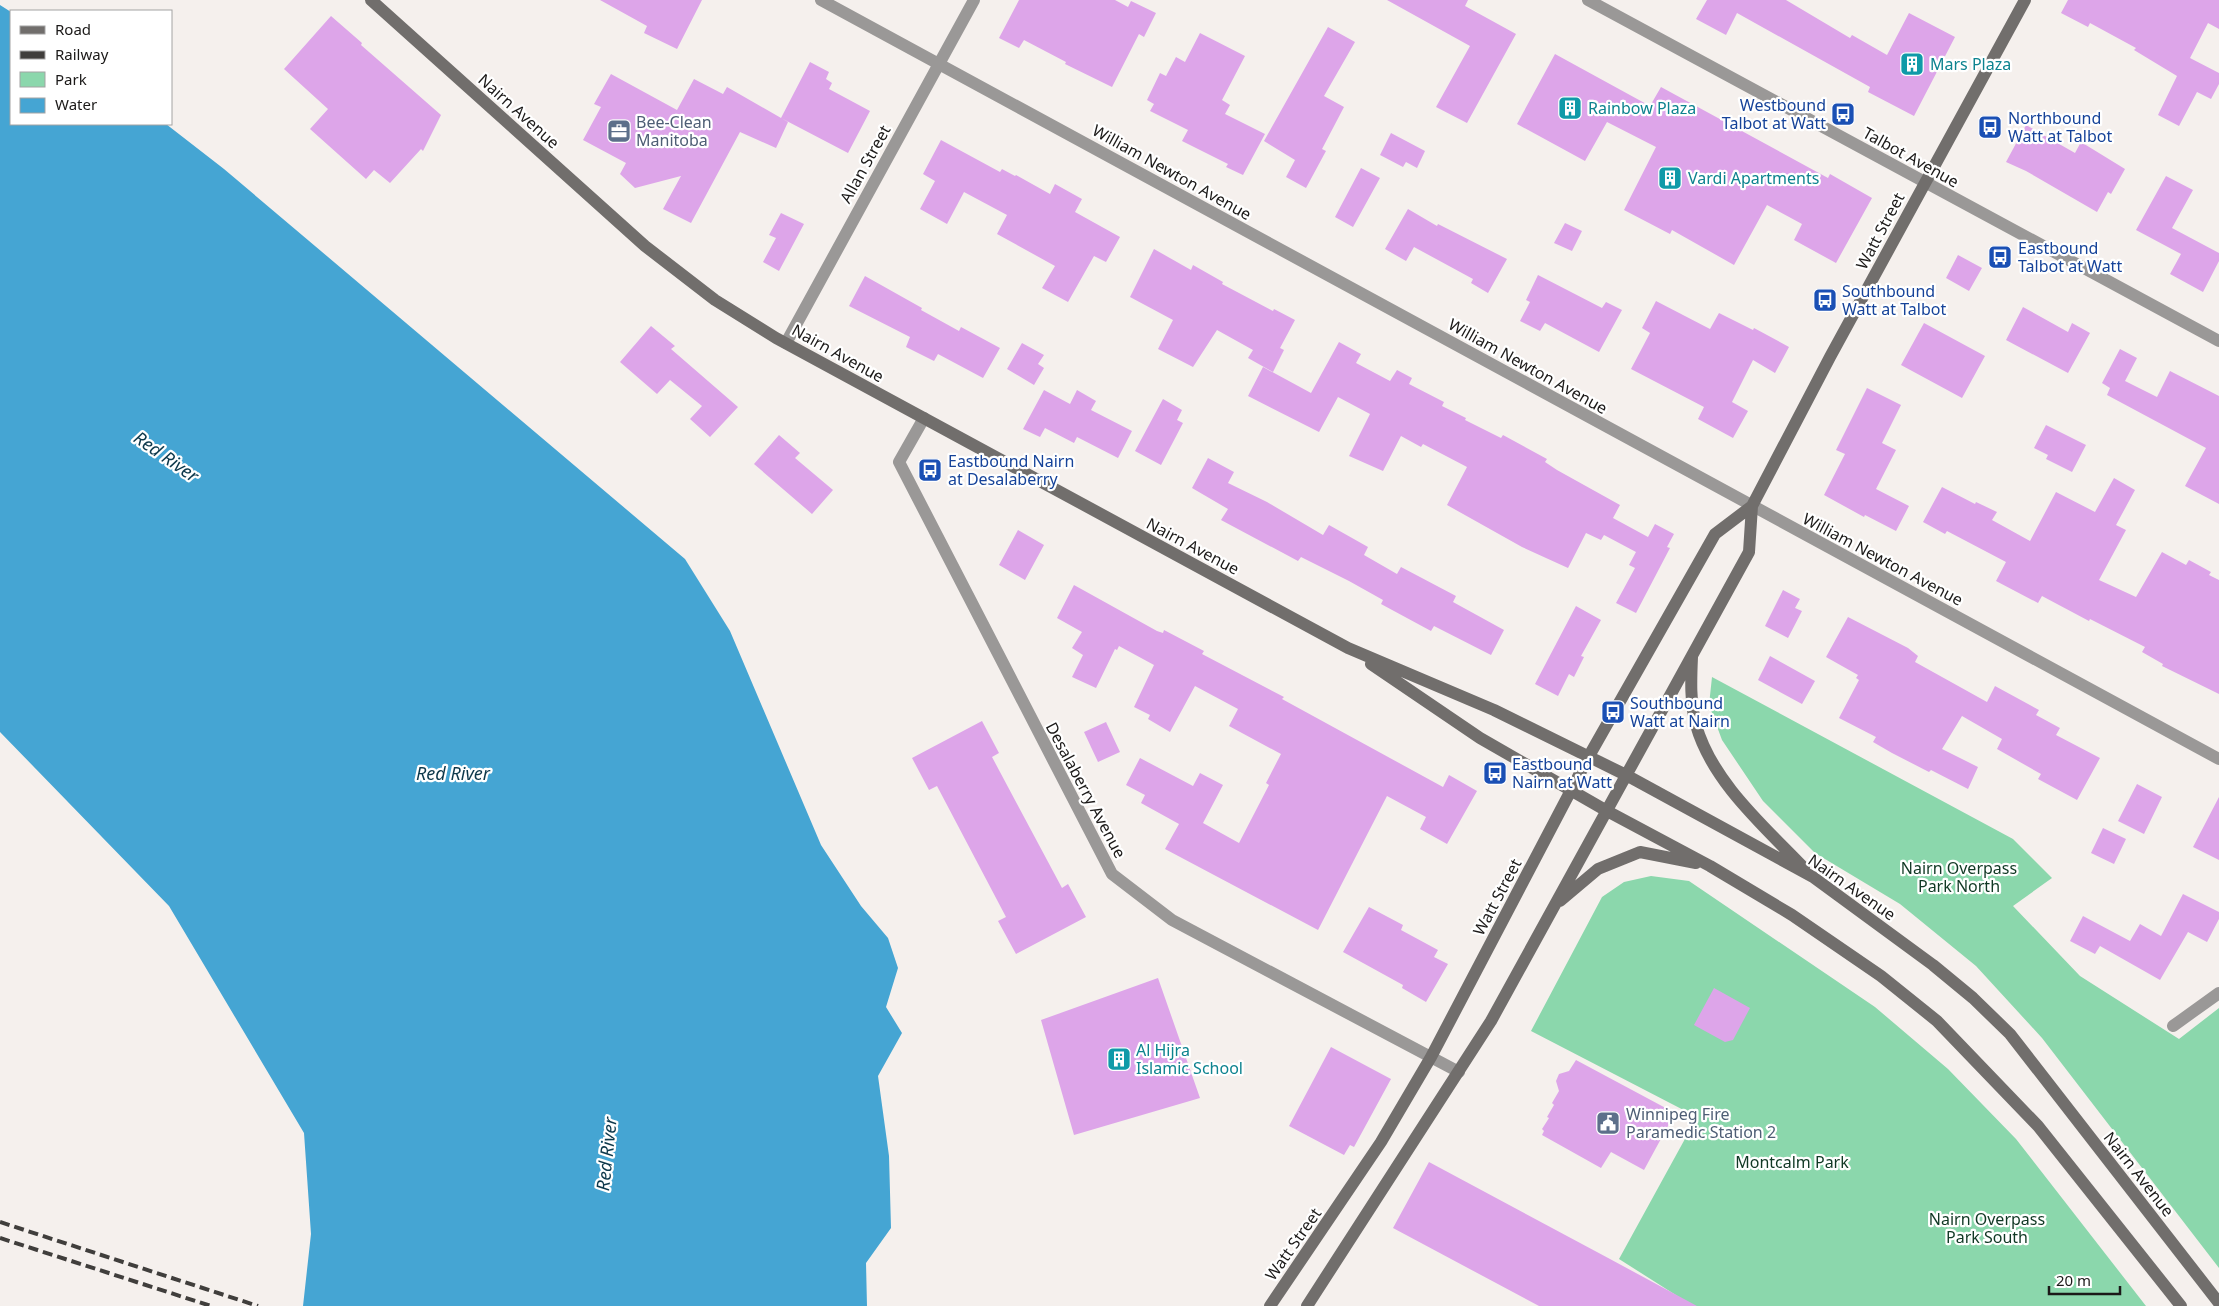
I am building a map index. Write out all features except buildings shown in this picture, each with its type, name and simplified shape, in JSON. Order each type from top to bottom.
[{"type":"main road","name":"Nairn Avenue","points":[[371,0],[645,246],[715,300],[786,343],[1348,648],[1494,710],[1589,756],[1813,877],[1933,965],[1973,998],[2010,1034],[2219,1303]]},
{"type":"main road","name":"Watt Street","points":[[1307,1306],[1491,1021],[1607,811],[1749,552],[1752,506],[1924,183],[2025,0]]},
{"type":"main road","name":"Watt Street","points":[[1270,1306],[1381,1142],[1431,1057],[1589,756],[1715,534],[1752,506]]},
{"type":"main road","name":"Nairn Avenue","points":[[1348,648],[1480,738],[1607,811],[1710,866],[1792,915],[1881,976],[1937,1021],[2038,1126],[2181,1306]]},
{"type":"main road","points":[[1692,654],[1691,690],[1696,726],[1711,759],[1729,790],[1813,877]]},
{"type":"main road","points":[[1553,908],[1598,869],[1621,858],[1640,852],[1710,866]]},
{"type":"street","name":"William Newton Avenue","points":[[821,0],[2219,759]]},
{"type":"street","name":"Allan Street","points":[[786,343],[974,0]]},
{"type":"street","name":"Talbot Avenue","points":[[1588,0],[2219,342]]},
{"type":"street","name":"Desalaberry Avenue","points":[[924,418],[899,462],[1112,874],[1172,920],[1459,1072]]},
{"type":"street","points":[[2173,1026],[2219,993]]},
{"type":"green space","name":"Nairn Overpass Park North","points":[[1712,677],[2013,839],[2052,878],[2013,906],[2080,976],[2179,1039],[2219,1008],[2219,1268],[2042,1038],[1976,966],[1900,904],[1815,853],[1763,801],[1722,740],[1709,705]]},
{"type":"green space","name":"Montcalm Park","points":[[1651,876],[1689,881],[1875,1007],[1948,1069],[2016,1139],[2146,1306],[1693,1306],[1619,1259],[1697,1117],[1531,1031],[1602,897],[1624,882]]},
{"type":"water","name":"Red River","points":[[0,5],[10,11],[10,125],[167,125],[224,169],[685,559],[730,631],[821,845],[861,906],[888,938],[898,968],[886,1007],[902,1033],[878,1076],[889,1156],[891,1228],[866,1263],[867,1306],[303,1306],[311,1234],[304,1133],[169,906],[0,732]]},
{"type":"railway","points":[[0,1222],[258,1306]]},
{"type":"railway","points":[[0,1238],[211,1306]]},
{"type":"place","name":"Mars Plaza","points":[[1912,64]]},
{"type":"place","name":"Rainbow Plaza","points":[[1570,108]]},
{"type":"place","name":"Westbound Talbot at Watt","points":[[1843,114]]},
{"type":"place","name":"Northbound Watt at Talbot","points":[[1990,127]]},
{"type":"place","name":"Bee-Clean Manitoba","points":[[619,131]]},
{"type":"place","name":"Vardi Apartments","points":[[1670,178]]},
{"type":"place","name":"Eastbound Talbot at Watt","points":[[2000,257]]},
{"type":"place","name":"Southbound Watt at Talbot","points":[[1825,300]]},
{"type":"place","name":"Eastbound Nairn at Desalaberry","points":[[930,470]]},
{"type":"place","name":"Southbound Watt at Nairn","points":[[1613,712]]},
{"type":"place","name":"Eastbound Nairn at Watt","points":[[1495,773]]},
{"type":"place","name":"Al Hijra Islamic School","points":[[1119,1059]]},
{"type":"place","name":"Winnipeg Fire Paramedic Station 2","points":[[1608,1123]]},
{"type":"park label","name":"Nairn Overpass Park South","points":[[1987,1228]]}]
